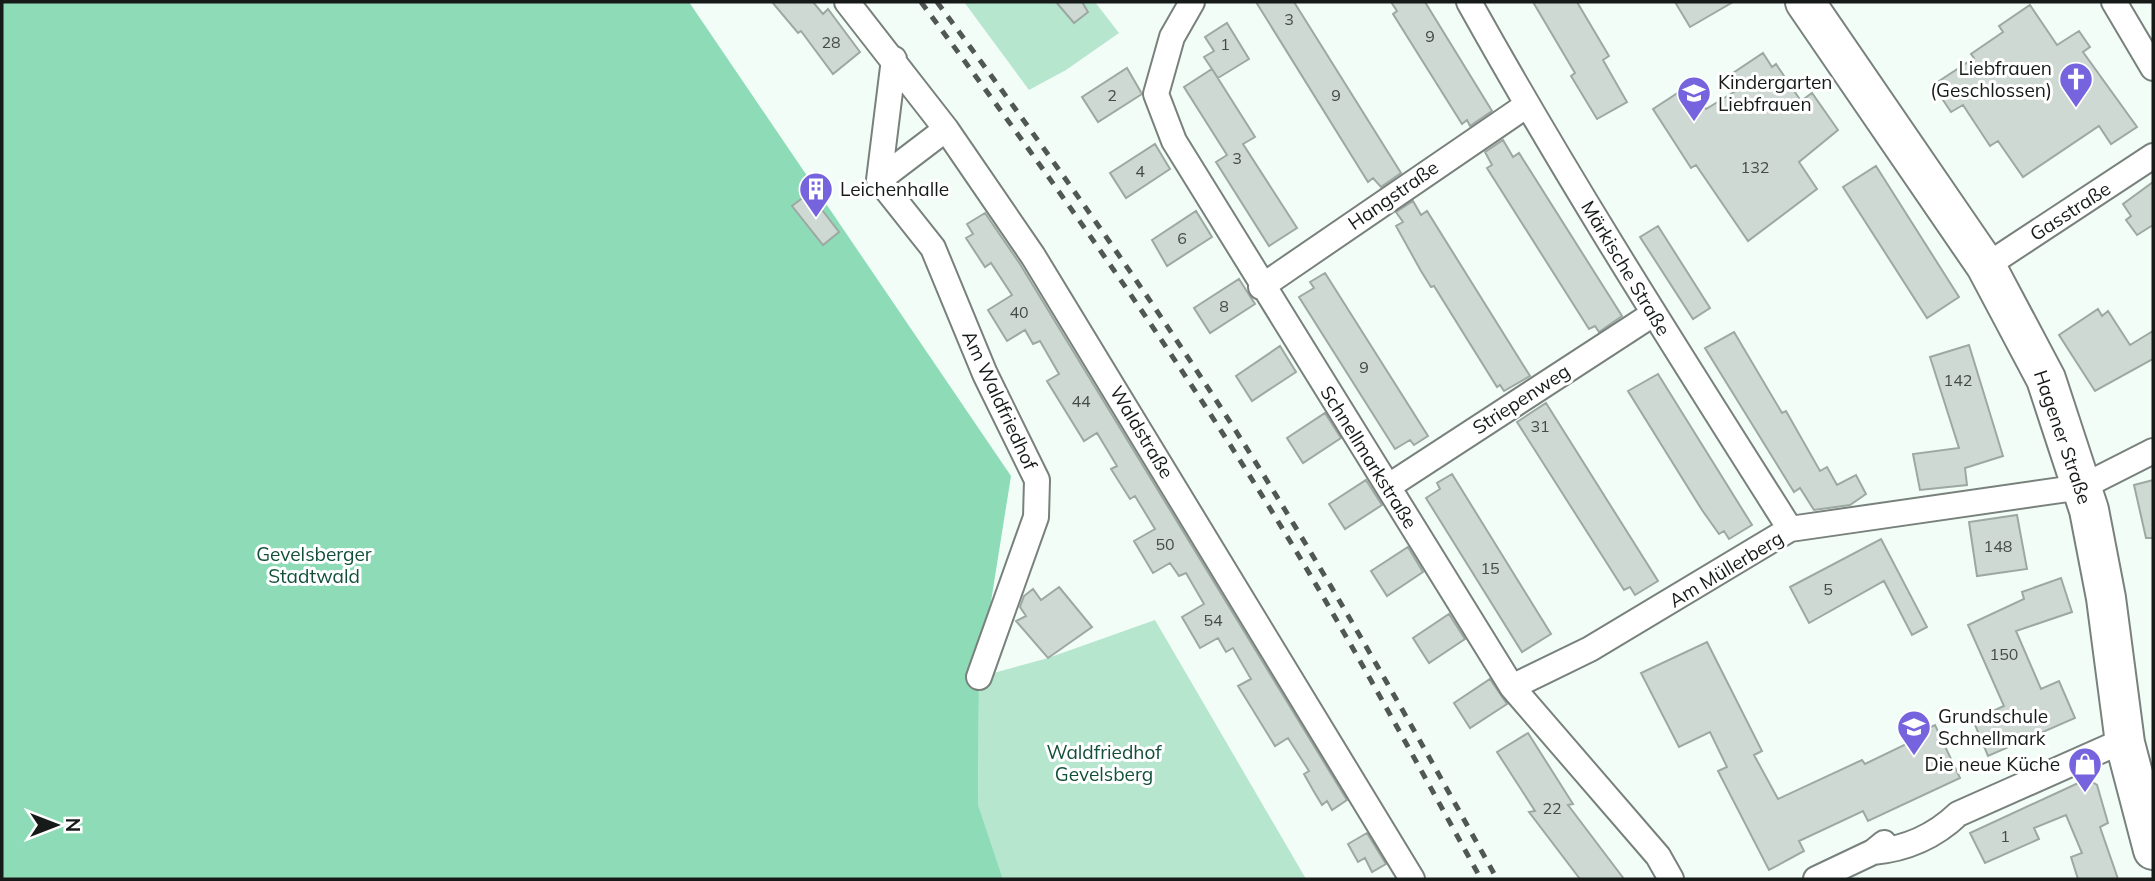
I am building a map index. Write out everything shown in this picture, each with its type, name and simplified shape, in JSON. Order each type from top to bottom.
[{"type":"main road","name":"Hagener Straße","points":[[1805,2],[1986,266],[2046,379],[2082,487],[2106,598],[2125,743],[2153,850]]},
{"type":"street","name":"Waldstraße","points":[[847,2],[946,129],[995,199],[1100,361],[1412,879]]},
{"type":"street","name":"Schnellmarkstraße","points":[[1192,2],[1172,37],[1156,94],[1174,141],[1261,287],[1389,486],[1512,687],[1658,856],[1671,879]]},
{"type":"street","name":"Märkische Straße","points":[[1469,2],[1527,105],[1653,314],[1790,529]]},
{"type":"street","points":[[2114,2],[2153,68]]},
{"type":"street","points":[[879,180],[894,59]]},
{"type":"street","name":"Hangstraße","points":[[1261,287],[1527,105]]},
{"type":"street","points":[[879,180],[946,129]]},
{"type":"street","name":"Gasstraße","points":[[1986,266],[2153,156]]},
{"type":"street","name":"Am Waldfriedhof","points":[[879,180],[933,247],[985,374],[1037,480],[1036,517],[979,677]]},
{"type":"street","name":"Striepenweg","points":[[1389,486],[1653,314]]},
{"type":"street","name":"Am Müllerberg","points":[[1512,687],[1602,642],[1790,529],[2082,487],[2153,451]]},
{"type":"street","points":[[1816,879],[1873,852],[1893,835],[1936,816],[1958,814],[2111,746],[2125,743]]},
{"type":"green space","name":"Gevelsberger Stadtwald","points":[[2,2],[689,2],[1011,476],[979,677],[978,805],[1003,879],[2,879]]},
{"type":"green space","points":[[964,2],[1095,2],[1119,33],[1066,70],[1029,90]]},
{"type":"green space","name":"Waldfriedhof Gevelsberg","points":[[1155,620],[1306,879],[1003,879],[978,806],[979,677],[1048,658]]},
{"type":"building","points":[[772,2],[813,2],[823,14],[828,9],[860,52],[833,74],[801,31],[798,33]]},
{"type":"building","points":[[1056,2],[1082,2],[1088,12],[1074,23]]},
{"type":"building","points":[[1256,2],[1294,2],[1401,173],[1381,187],[1373,178],[1368,182]]},
{"type":"building","points":[[1391,2],[1425,2],[1492,111],[1470,126],[1467,120],[1462,124],[1393,14],[1397,11]]},
{"type":"building","points":[[1533,2],[1577,2],[1609,56],[1603,60],[1627,102],[1597,119],[1571,76],[1575,73]]},
{"type":"building","points":[[1675,2],[1733,2],[1690,27]]},
{"type":"building","points":[[2030,5],[2057,45],[2079,31],[2090,47],[2083,52],[2137,127],[2111,144],[2099,126],[2023,177],[1998,141],[1990,146],[1963,105],[1951,112],[1933,85],[1974,58],[1971,54],[2003,32],[1999,26]]},
{"type":"building","points":[[1227,23],[1249,59],[1218,78],[1204,57],[1214,51],[1205,37]]},
{"type":"building","points":[[1763,53],[1772,67],[1776,64],[1801,101],[1812,93],[1838,130],[1799,162],[1817,189],[1748,241],[1696,165],[1691,168],[1653,109],[1690,85],[1706,109],[1739,89],[1730,75]]},
{"type":"building","points":[[1127,68],[1142,94],[1098,122],[1082,97]]},
{"type":"building","points":[[1212,69],[1255,137],[1243,144],[1297,228],[1269,246],[1216,162],[1227,155],[1184,87]]},
{"type":"building","points":[[1503,140],[1513,157],[1519,153],[1622,316],[1599,332],[1595,326],[1589,329],[1487,168],[1492,165],[1485,152]]},
{"type":"building","points":[[1155,144],[1170,169],[1126,198],[1110,173]]},
{"type":"building","points":[[1876,166],[1959,297],[1927,318],[1843,187]]},
{"type":"building","points":[[2153,182],[2153,225],[2137,235],[2126,220],[2131,216],[2123,204]]},
{"type":"building","name":"Leichenhalle","points":[[809,193],[839,232],[823,245],[792,206]]},
{"type":"building","points":[[1413,201],[1421,215],[1427,211],[1530,376],[1504,391],[1500,385],[1497,387],[1434,286],[1431,287],[1396,226],[1403,222],[1396,212]]},
{"type":"building","points":[[1196,211],[1212,237],[1167,266],[1152,240]]},
{"type":"building","points":[[985,213],[1020,264],[1347,800],[1332,810],[1327,801],[1322,805],[1304,774],[1309,771],[1288,738],[1275,746],[1238,686],[1251,679],[1233,648],[1226,652],[1218,638],[1200,648],[1182,617],[1204,604],[1186,573],[1179,576],[1170,563],[1153,573],[1134,541],[1155,529],[1135,496],[1130,499],[1111,469],[1117,466],[1097,433],[1084,441],[1047,381],[1059,374],[1040,341],[1033,344],[1025,330],[1007,341],[988,310],[1012,295],[991,263],[985,267],[966,238],[973,234],[967,224]]},
{"type":"building","points":[[1658,226],[1710,308],[1693,319],[1640,237]]},
{"type":"building","points":[[1325,273],[1428,436],[1414,445],[1410,440],[1395,449],[1299,297],[1314,288],[1310,282]]},
{"type":"building","points":[[1239,279],[1255,304],[1210,333],[1194,308]]},
{"type":"building","points":[[2098,309],[2102,316],[2108,311],[2130,345],[2153,331],[2153,359],[2095,391],[2059,335]]},
{"type":"building","points":[[1734,332],[1782,413],[1786,411],[1820,471],[1827,467],[1837,485],[1856,475],[1866,494],[1850,505],[1814,510],[1800,488],[1794,492],[1705,348]]},
{"type":"building","points":[[1969,345],[2003,456],[1965,468],[1967,485],[1920,490],[1913,454],[1959,448],[1930,357]]},
{"type":"building","points":[[1280,346],[1296,372],[1252,401],[1236,376]]},
{"type":"building","points":[[1658,374],[1752,525],[1729,539],[1724,531],[1719,534],[1702,510],[1628,391]]},
{"type":"building","points":[[1546,403],[1658,581],[1635,595],[1630,587],[1624,590],[1517,422]]},
{"type":"building","points":[[1325,413],[1341,438],[1303,463],[1287,438]]},
{"type":"building","points":[[1452,474],[1551,634],[1522,652],[1426,498],[1440,489],[1437,483]]},
{"type":"building","points":[[1366,480],[1382,505],[1345,529],[1329,504]]},
{"type":"building","points":[[2153,480],[2153,538],[2146,538],[2134,485]]},
{"type":"building","points":[[2017,515],[2027,569],[1977,576],[1969,522]]},
{"type":"building","points":[[1881,539],[1927,627],[1912,635],[1884,581],[1809,623],[1790,587]]},
{"type":"building","points":[[1408,547],[1423,572],[1387,596],[1371,571]]},
{"type":"building","points":[[2061,578],[2072,612],[2016,631],[2041,689],[2059,681],[2075,718],[1988,756],[1973,720],[2004,706],[1968,625],[2024,599],[2022,592]]},
{"type":"building","points":[[1059,587],[1092,627],[1048,658],[1016,621],[1026,616],[1020,607],[1024,596],[1033,589],[1041,600]]},
{"type":"building","points":[[1449,614],[1465,639],[1429,663],[1413,638]]},
{"type":"building","name":"Grundschule Schnellmark","points":[[1707,642],[1762,751],[1754,755],[1778,799],[1862,760],[1865,764],[1919,738],[1916,734],[1935,725],[1960,778],[1868,821],[1863,811],[1799,841],[1804,851],[1769,870],[1718,771],[1727,767],[1710,732],[1679,747],[1641,673]]},
{"type":"building","points":[[1490,679],[1507,704],[1470,728],[1454,703]]},
{"type":"building","points":[[1528,733],[1573,804],[1568,805],[1624,879],[1580,879],[1529,812],[1535,811],[1497,752]]},
{"type":"building","points":[[2087,779],[2097,785],[2108,823],[2100,827],[2118,879],[2078,879],[2071,857],[2082,853],[2066,815],[2034,828],[2039,839],[1985,863],[1970,833]]},
{"type":"building","points":[[1367,833],[1386,864],[1372,872],[1365,858],[1358,862],[1348,844]]},
{"type":"railway","points":[[921,2],[1071,209],[1215,421],[1328,605],[1481,879]]},
{"type":"railway","points":[[937,2],[1084,206],[1225,414],[1331,586],[1497,879]]},
{"type":"place","name":"Liebfrauen (Geschlossen)","points":[[2076,109]]},
{"type":"place","name":"Kindergarten Liebfrauen","points":[[1694,123]]},
{"type":"place","name":"Leichenhalle","points":[[816,219]]},
{"type":"place","name":"Grundschule Schnellmark","points":[[1914,757]]},
{"type":"place","name":"Die neue Küche","points":[[2085,794]]}]
